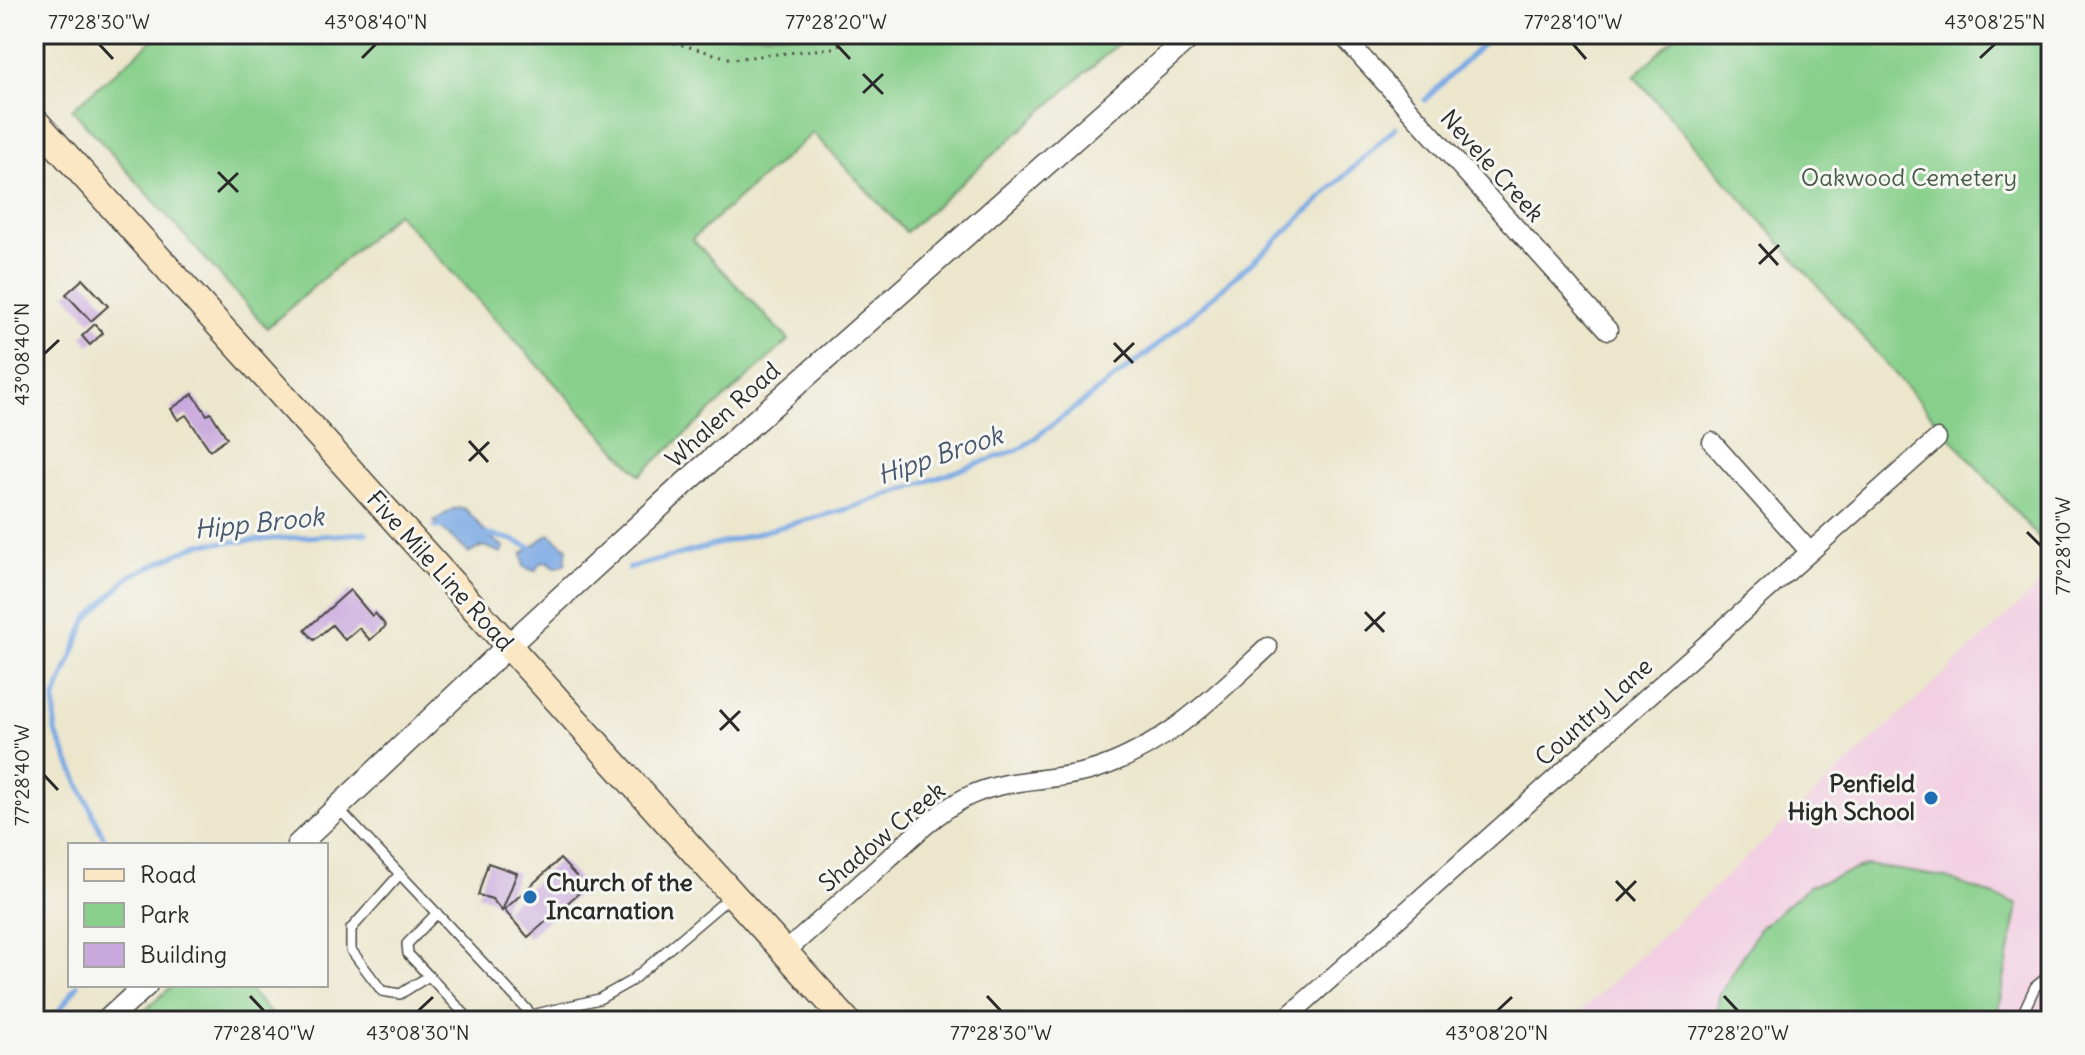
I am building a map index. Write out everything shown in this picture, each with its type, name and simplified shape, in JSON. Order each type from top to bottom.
[{"type":"main road","name":"Five Mile Line Road","points":[[34,120],[847,1021]]},
{"type":"street","name":"Whalen Road","points":[[300,843],[683,485],[1193,34]]},
{"type":"street","name":"Nevele Creek","points":[[1341,34],[1608,330]]},
{"type":"street","name":"Country Lane","points":[[1283,1021],[1937,439]]},
{"type":"street","points":[[1712,442],[1810,552]]},
{"type":"street","name":"Shadow Creek","points":[[785,952],[948,808],[991,787],[1094,769],[1128,756],[1160,739],[1193,715],[1268,647]]},
{"type":"street","points":[[107,1021],[144,987]]},
{"type":"lane","points":[[338,808],[437,913],[528,1018],[599,999],[631,981],[733,894]]},
{"type":"lane","points":[[400,874],[351,929],[351,950],[382,991],[400,994],[429,976]]},
{"type":"lane","points":[[437,913],[407,944],[408,954],[471,1021]]},
{"type":"lane","points":[[2020,1018],[2035,987],[2051,974]]},
{"type":"path","points":[[643,34],[732,59],[834,48],[854,34]]},
{"type":"shaded area","name":"Penfield High School","points":[[2051,575],[2051,1021],[1570,1021]]},
{"type":"green space","points":[[160,34],[1129,34],[906,232],[813,133],[692,239],[789,340],[640,475],[397,213],[267,328],[72,109]]},
{"type":"green space","name":"Oakwood Cemetery","points":[[1678,34],[2051,34],[2051,552],[1634,76]]},
{"type":"green space","points":[[1867,865],[1944,877],[2018,905],[1996,1021],[1716,1021],[1719,996],[1759,929],[1808,887]]},
{"type":"green space","points":[[171,987],[247,987],[277,1021],[133,1021]]},
{"type":"water","points":[[464,508],[504,547],[502,553],[483,546],[469,553],[434,521],[453,509]]},
{"type":"water","points":[[549,534],[567,548],[565,564],[555,568],[548,561],[539,564],[535,571],[524,567],[522,554]]},
{"type":"building","points":[[83,279],[108,306],[91,321],[66,294]]},
{"type":"building","points":[[95,324],[103,333],[90,345],[82,336]]},
{"type":"building","points":[[193,394],[207,415],[211,413],[227,438],[210,450],[186,415],[178,420],[171,409]]},
{"type":"building","points":[[350,590],[372,616],[375,613],[386,626],[370,640],[359,628],[345,640],[332,625],[314,640],[305,630]]},
{"type":"building","name":"Church of the Incarnation","points":[[560,859],[586,887],[528,937],[504,910]]},
{"type":"building","points":[[488,863],[517,873],[502,911],[492,899],[478,895]]},
{"type":"waterway","name":"Hipp Brook","points":[[1425,100],[1493,34]]},
{"type":"waterway","name":"Hipp Brook","points":[[629,568],[847,509],[1020,449],[1148,353],[1275,242],[1396,127]]},
{"type":"waterway","name":"Hipp Brook","points":[[435,527],[447,527]]},
{"type":"waterway","name":"Hipp Brook","points":[[106,843],[55,731],[55,698],[87,619],[130,576],[199,544],[366,533]]},
{"type":"waterway","name":"Hipp Brook","points":[[484,534],[510,539],[535,549]]},
{"type":"waterway","name":"Hipp Brook","points":[[51,1021],[76,987]]},
{"type":"place","name":"Penfield High School","points":[[1931,798]]},
{"type":"place","name":"Church of the Incarnation","points":[[530,897]]}]
